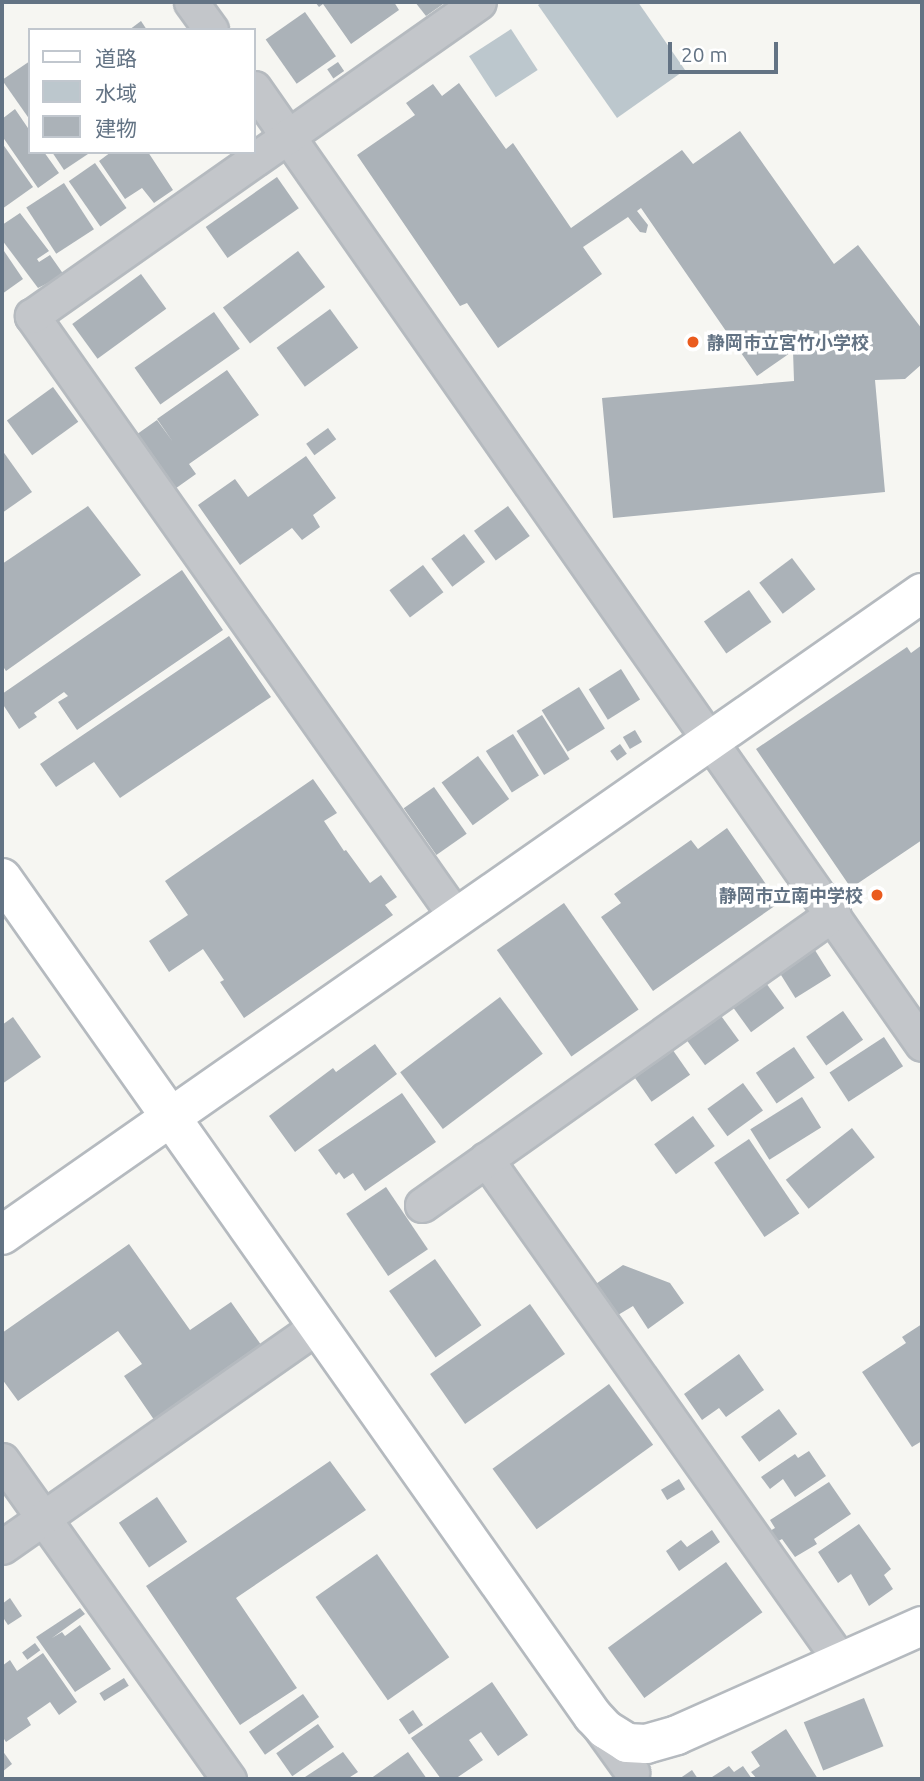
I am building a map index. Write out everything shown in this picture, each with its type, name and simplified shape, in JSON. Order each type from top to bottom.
[{"type":"street","points":[[191,2],[210,28]]},
{"type":"street","points":[[456,917],[33,316],[479,2]]},
{"type":"street","points":[[256,91],[922,1044]]},
{"type":"street","points":[[2,1235],[922,593]]},
{"type":"street","points":[[2,878],[593,1716],[628,1777]]},
{"type":"street","points":[[422,1205],[834,915]]},
{"type":"street","points":[[486,1159],[842,1663]]},
{"type":"street","points":[[2,1547],[318,1326]]},
{"type":"street","points":[[2,1460],[41,1519],[229,1779]]},
{"type":"street","points":[[593,1716],[605,1729],[627,1743],[646,1744],[677,1735],[922,1626]]},
{"type":"water","points":[[543,2],[638,2],[685,70],[617,118],[538,5]]},
{"type":"water","points":[[511,29],[538,70],[496,97],[469,56]]},
{"type":"building","points":[[315,2],[394,2],[399,10],[351,44],[323,4],[319,7]]},
{"type":"building","points":[[415,2],[446,2],[426,16]]},
{"type":"building","points":[[305,12],[336,56],[297,84],[266,40]]},
{"type":"building","points":[[141,21],[146,28],[132,28]]},
{"type":"building","points":[[28,62],[28,117],[2,80]]},
{"type":"building","points":[[338,62],[344,71],[333,78],[327,69]]},
{"type":"building","points":[[459,83],[506,149],[513,143],[571,228],[682,150],[693,164],[740,131],[834,264],[858,245],[922,329],[922,364],[905,379],[875,380],[885,492],[613,518],[602,398],[794,381],[793,351],[757,376],[641,208],[637,211],[648,225],[646,233],[640,232],[628,217],[583,247],[602,274],[498,348],[467,303],[460,306],[357,155],[415,115],[406,103],[433,84],[442,96]]},
{"type":"building","points":[[15,109],[28,128],[28,154],[45,154],[59,173],[38,188],[2,136],[2,119]]},
{"type":"building","points":[[2,143],[33,187],[2,209]]},
{"type":"building","points":[[53,154],[88,154],[64,170]]},
{"type":"building","points":[[108,154],[149,154],[173,190],[154,203],[142,188],[125,199],[99,161]]},
{"type":"building","points":[[95,163],[127,208],[100,226],[69,181]]},
{"type":"building","points":[[277,177],[299,208],[228,258],[206,227]]},
{"type":"building","points":[[64,183],[94,229],[56,254],[26,208]]},
{"type":"building","points":[[20,213],[49,251],[37,259],[39,262],[50,255],[64,275],[38,288],[2,240],[2,225]]},
{"type":"building","points":[[2,248],[23,279],[2,294]]},
{"type":"building","points":[[298,251],[325,287],[250,344],[223,308]]},
{"type":"building","points":[[141,274],[166,309],[98,359],[72,324]]},
{"type":"building","points":[[330,309],[358,348],[305,387],[277,348]]},
{"type":"building","points":[[214,312],[240,349],[160,404],[135,368]]},
{"type":"building","points":[[227,370],[259,415],[189,464],[196,474],[172,491],[133,437],[157,420],[173,442],[157,419]]},
{"type":"building","points":[[53,387],[78,422],[32,455],[7,421]]},
{"type":"building","points":[[328,428],[336,439],[314,455],[306,444]]},
{"type":"building","points":[[2,450],[32,492],[2,513]]},
{"type":"building","points":[[306,456],[336,498],[313,515],[320,527],[302,540],[292,528],[240,565],[198,505],[235,479],[248,497]]},
{"type":"building","points":[[88,506],[141,575],[6,671],[2,665],[2,564]]},
{"type":"building","points":[[508,506],[530,536],[496,561],[474,531]]},
{"type":"building","points":[[464,534],[485,562],[452,587],[431,559]]},
{"type":"building","points":[[792,558],[815,589],[783,614],[759,583]]},
{"type":"building","points":[[423,565],[443,592],[410,617],[389,590]]},
{"type":"building","points":[[182,570],[223,630],[77,730],[58,702],[68,696],[64,692],[34,713],[37,717],[19,729],[2,703],[2,694]]},
{"type":"building","points":[[749,590],[771,622],[726,653],[704,622]]},
{"type":"building","points":[[229,636],[271,697],[120,798],[94,762],[56,787],[40,764]]},
{"type":"building","name":"静岡市立南中学校","points":[[922,645],[922,840],[851,888],[756,749],[907,647],[911,653]]},
{"type":"building","points":[[621,669],[640,700],[608,720],[589,689]]},
{"type":"building","points":[[579,687],[605,729],[568,752],[542,710]]},
{"type":"building","points":[[542,715],[570,759],[544,775],[517,731]]},
{"type":"building","points":[[635,730],[642,742],[630,749],[623,737]]},
{"type":"building","points":[[513,734],[539,776],[512,793],[486,751]]},
{"type":"building","points":[[620,744],[627,754],[617,761],[610,751]]},
{"type":"building","points":[[478,756],[509,799],[473,825],[442,782]]},
{"type":"building","points":[[313,779],[337,813],[324,821],[344,851],[346,850],[370,883],[381,875],[397,897],[385,905],[393,915],[244,1018],[220,982],[224,980],[203,949],[169,972],[149,941],[188,915],[165,881]]},
{"type":"building","points":[[434,787],[467,834],[436,855],[404,808]]},
{"type":"building","points":[[727,828],[779,903],[653,991],[601,917],[621,903],[614,894],[691,840],[698,849]]},
{"type":"building","points":[[564,903],[639,1009],[571,1057],[497,950]]},
{"type":"building","points":[[813,947],[831,976],[795,998],[777,969]]},
{"type":"building","points":[[766,983],[784,1008],[751,1032],[733,1007]]},
{"type":"building","points":[[500,997],[543,1054],[443,1129],[400,1072]]},
{"type":"building","points":[[843,1011],[863,1040],[826,1065],[806,1037]]},
{"type":"building","points":[[719,1013],[739,1041],[705,1065],[685,1038]]},
{"type":"building","points":[[13,1017],[41,1057],[2,1084],[2,1025]]},
{"type":"building","points":[[884,1037],[903,1066],[849,1102],[829,1072]]},
{"type":"building","points":[[375,1044],[397,1074],[295,1152],[269,1116],[333,1068],[336,1072]]},
{"type":"building","points":[[670,1046],[690,1075],[652,1102],[631,1073]]},
{"type":"building","points":[[794,1047],[815,1078],[777,1103],[756,1073]]},
{"type":"building","points":[[743,1083],[763,1111],[727,1136],[707,1109]]},
{"type":"building","points":[[402,1093],[436,1142],[365,1191],[353,1173],[344,1179],[339,1172],[336,1175],[318,1150]]},
{"type":"building","points":[[802,1097],[821,1128],[769,1160],[750,1129]]},
{"type":"building","points":[[693,1116],[715,1146],[676,1174],[654,1144]]},
{"type":"building","points":[[852,1128],[875,1157],[809,1209],[786,1180]]},
{"type":"building","points":[[749,1139],[799,1214],[765,1237],[714,1162]]},
{"type":"building","points":[[386,1187],[428,1249],[388,1276],[346,1214]]},
{"type":"building","points":[[129,1244],[190,1330],[231,1302],[266,1352],[159,1427],[124,1376],[142,1364],[118,1331],[18,1401],[2,1379],[2,1333]]},
{"type":"building","points":[[435,1259],[481,1325],[436,1357],[389,1291]]},
{"type":"building","points":[[623,1265],[670,1283],[684,1303],[648,1329],[633,1306],[613,1318],[593,1286]]},
{"type":"building","points":[[530,1304],[565,1354],[465,1424],[430,1374]]},
{"type":"building","points":[[922,1324],[922,1441],[912,1447],[862,1372],[906,1343],[902,1337]]},
{"type":"building","points":[[739,1354],[764,1390],[726,1417],[719,1408],[702,1420],[684,1394]]},
{"type":"building","points":[[609,1384],[653,1445],[537,1529],[493,1469]]},
{"type":"building","points":[[779,1409],[797,1434],[759,1462],[741,1437]]},
{"type":"building","points":[[809,1451],[826,1476],[795,1497],[783,1479],[770,1489],[761,1477],[795,1454],[798,1458]]},
{"type":"building","points":[[330,1461],[366,1510],[236,1598],[297,1688],[240,1725],[146,1586]]},
{"type":"building","points":[[679,1479],[685,1489],[667,1500],[661,1490]]},
{"type":"building","points":[[829,1482],[851,1514],[814,1539],[817,1544],[795,1557],[782,1539],[775,1543],[768,1532],[775,1528],[770,1520]]},
{"type":"building","points":[[157,1497],[187,1542],[149,1567],[119,1523]]},
{"type":"building","points":[[859,1524],[891,1569],[884,1575],[893,1589],[869,1606],[851,1574],[838,1583],[818,1552]]},
{"type":"building","points":[[712,1530],[720,1542],[679,1571],[666,1551],[681,1540],[687,1547]]},
{"type":"building","points":[[377,1554],[449,1657],[388,1700],[316,1597]]},
{"type":"building","points":[[726,1562],[762,1612],[644,1698],[608,1648]]},
{"type":"building","points":[[10,1598],[22,1616],[8,1625],[2,1616],[2,1604]]},
{"type":"building","points":[[80,1608],[85,1614],[52,1638],[62,1632],[65,1636],[80,1625],[111,1669],[75,1692],[36,1637]]},
{"type":"building","points":[[35,1643],[40,1650],[27,1660],[22,1652]]},
{"type":"building","points":[[43,1653],[77,1702],[59,1715],[50,1702],[27,1718],[31,1725],[6,1742],[2,1736],[2,1666],[10,1660],[17,1671]]},
{"type":"building","points":[[124,1678],[129,1686],[104,1701],[99,1693]]},
{"type":"building","points":[[492,1682],[528,1735],[498,1756],[481,1732],[469,1740],[483,1760],[455,1779],[441,1779],[411,1738]]},
{"type":"building","points":[[303,1694],[319,1717],[265,1755],[249,1732]]},
{"type":"building","points":[[864,1698],[883,1746],[823,1771],[804,1722]]},
{"type":"building","points":[[413,1710],[423,1725],[409,1734],[399,1720]]},
{"type":"building","points":[[318,1724],[334,1747],[292,1776],[276,1753]]},
{"type":"building","points":[[786,1729],[818,1779],[757,1779],[751,1772],[760,1766],[751,1752]]},
{"type":"building","points":[[2,1750],[12,1764],[2,1772]]},
{"type":"building","points":[[343,1752],[358,1772],[347,1779],[302,1779]]},
{"type":"building","points":[[408,1752],[427,1779],[370,1779]]},
{"type":"building","points":[[729,1766],[734,1772],[743,1766],[752,1779],[709,1779]]},
{"type":"building","points":[[692,1770],[698,1779],[679,1779]]},
{"type":"place","name":"静岡市立宮竹小学校","points":[[693,342]]},
{"type":"place","name":"静岡市立南中学校","points":[[877,895]]}]
